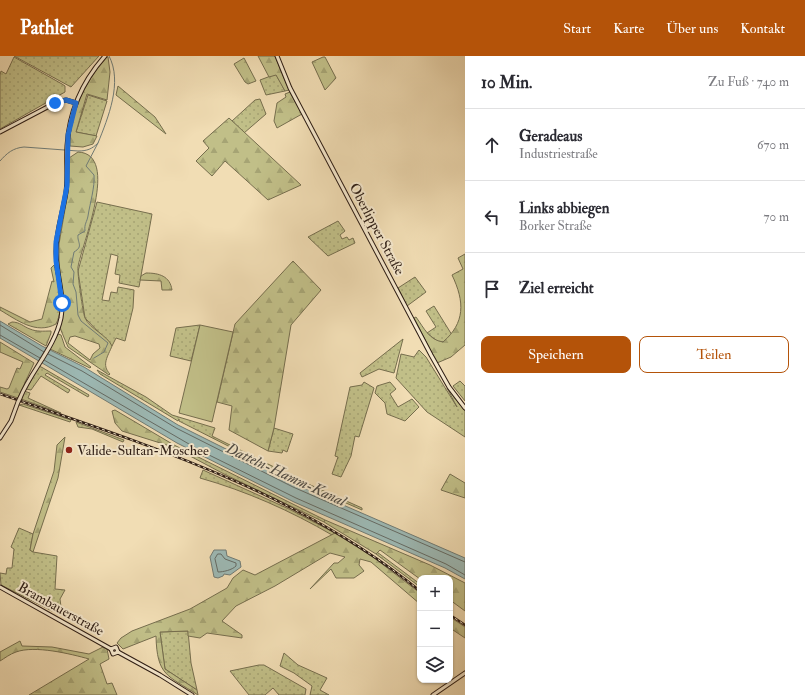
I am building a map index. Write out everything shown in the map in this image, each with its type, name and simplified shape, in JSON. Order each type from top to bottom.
[{"type":"main road","points":[[0,438],[11,421],[19,400],[57,330],[61,313],[62,295],[56,250],[67,186],[67,147],[69,126],[76,103],[85,82],[105,56]]},
{"type":"main road","name":"Oberlipper Straße","points":[[277,56],[290,88],[431,355],[449,386],[465,408]]},
{"type":"main road","points":[[0,132],[57,102],[66,100],[76,103]]},
{"type":"main road","name":"Brambauerstraße","points":[[0,588],[111,649],[116,647],[118,652],[160,675],[192,695]]},
{"type":"main road","points":[[433,695],[465,673]]},
{"type":"green space","points":[[14,56],[99,56],[71,87]]},
{"type":"green space","points":[[258,56],[275,56],[289,90],[285,91],[276,75],[269,77]]},
{"type":"green space","points":[[14,57],[65,86],[65,92],[0,129],[0,75],[1,71],[6,74]]},
{"type":"green space","points":[[106,57],[108,57],[110,72],[107,100],[87,94],[76,132],[97,136],[93,144],[83,147],[70,146],[70,133],[75,110],[91,77]]},
{"type":"green space","points":[[325,57],[336,78],[325,90],[312,62]]},
{"type":"green space","points":[[244,58],[256,81],[248,84],[245,82],[234,64]]},
{"type":"green space","points":[[276,74],[285,91],[266,95],[260,80]]},
{"type":"green space","points":[[118,86],[155,117],[166,134],[116,95]]},
{"type":"green space","points":[[290,92],[302,114],[277,128],[274,121],[277,103],[286,97],[285,94]]},
{"type":"green space","points":[[88,95],[107,101],[96,136],[76,132]]},
{"type":"green space","points":[[260,99],[266,114],[244,133],[232,121],[255,100]]},
{"type":"green space","points":[[229,118],[301,185],[268,200],[225,161],[212,176],[196,161],[209,148],[203,141]]},
{"type":"green space","points":[[78,152],[90,157],[97,168],[98,184],[95,202],[78,270],[85,318],[87,322],[110,342],[112,346],[107,357],[106,364],[107,371],[110,374],[109,375],[68,347],[60,328],[64,302],[59,269],[59,244],[68,192],[69,158]],"holes":[[[75,336],[99,344],[100,348],[93,354],[90,360],[68,343],[70,337]]]},
{"type":"green space","points":[[97,202],[152,214],[139,287],[119,283],[120,275],[115,274],[118,256],[111,254],[102,300],[109,301],[111,292],[117,293],[118,287],[134,290],[133,308],[125,341],[116,338],[112,346],[85,318],[78,271]]},
{"type":"green space","points":[[338,221],[345,231],[340,235],[342,239],[347,237],[349,240],[353,238],[355,243],[328,256],[308,237]]},
{"type":"green space","points":[[465,254],[465,345],[451,357],[437,363],[414,318],[416,317],[427,333],[438,341],[443,342],[450,335],[456,327],[461,312],[459,294],[452,275],[463,269],[458,258]]},
{"type":"green space","points":[[293,261],[321,290],[291,325],[274,428],[268,451],[229,430],[232,406],[217,402],[235,324]]},
{"type":"green space","points":[[54,265],[60,294],[60,310],[56,324],[49,327],[34,327],[20,322],[0,310],[0,307],[30,322],[42,319],[52,281],[54,282],[51,268]]},
{"type":"green space","points":[[146,273],[163,276],[169,281],[172,290],[162,290],[161,281],[140,280],[141,276]]},
{"type":"green space","points":[[415,277],[426,292],[407,306],[398,288]]},
{"type":"green space","points":[[434,306],[452,335],[443,342],[437,341],[427,333],[436,327],[426,311]]},
{"type":"green space","points":[[12,322],[35,331],[51,331],[46,346],[8,324]]},
{"type":"green space","points":[[200,325],[191,361],[170,356],[176,328]]},
{"type":"green space","points":[[200,325],[233,332],[212,422],[179,413]]},
{"type":"green space","points":[[58,334],[61,335],[65,347],[91,367],[90,368],[50,349]]},
{"type":"green space","points":[[403,339],[394,373],[379,369],[362,377],[360,373]]},
{"type":"green space","points":[[0,342],[34,363],[18,398],[0,392],[0,387],[7,389],[9,388],[17,368],[20,369],[23,362],[0,352]]},
{"type":"green space","points":[[419,350],[426,357],[457,407],[447,388],[465,411],[465,437],[427,412],[396,378],[401,354],[414,357]]},
{"type":"green space","points":[[39,366],[89,395],[88,397],[47,373],[45,375],[70,390],[68,393],[41,376],[31,390],[26,389]]},
{"type":"green space","points":[[97,370],[146,397],[172,415],[215,428],[212,436],[306,483],[362,508],[362,510],[305,485],[179,421],[179,419],[178,421],[100,374]]},
{"type":"green space","points":[[460,381],[465,386],[465,401],[453,386]]},
{"type":"green space","points":[[364,382],[374,388],[359,437],[355,436],[351,456],[341,477],[332,474],[338,457],[335,456],[350,387],[362,385]]},
{"type":"green space","points":[[390,382],[396,389],[390,394],[398,407],[412,399],[419,407],[405,421],[387,414],[385,403],[375,393],[377,386]]},
{"type":"green space","points":[[24,391],[30,393],[28,398],[61,413],[21,399]]},
{"type":"green space","points":[[23,404],[71,420],[70,422],[19,405]]},
{"type":"green space","points":[[115,410],[174,445],[173,447],[122,431],[115,423],[112,411]]},
{"type":"green space","points":[[76,422],[124,440],[123,442],[92,429],[78,427]]},
{"type":"green space","points":[[274,428],[293,434],[287,452],[283,450],[282,453],[268,451]]},
{"type":"green space","points":[[65,437],[58,478],[33,552],[30,550],[33,534],[54,471],[57,445]]},
{"type":"green space","points":[[174,445],[325,520],[324,522],[224,474],[173,447]]},
{"type":"green space","points":[[203,470],[289,509],[335,533],[332,535],[301,518],[251,495],[200,478]]},
{"type":"green space","points":[[450,474],[465,483],[465,498],[441,490]]},
{"type":"green space","points":[[325,520],[430,565],[449,575],[417,575],[417,577],[380,550],[376,554],[324,522]]},
{"type":"green space","points":[[19,528],[33,534],[30,550],[33,552],[57,556],[55,589],[65,590],[60,599],[61,607],[52,611],[1,585],[0,573],[6,574],[7,568],[12,568],[14,549],[11,547]]},
{"type":"green space","points":[[335,533],[373,557],[417,591],[417,601],[371,562],[360,559],[359,565],[364,571],[354,578],[336,578],[331,569],[310,589],[334,563],[338,563],[345,557],[330,553],[275,586],[236,606],[222,621],[242,635],[242,638],[207,633],[200,638],[188,636],[188,631],[160,632],[165,669],[197,690],[198,695],[178,683],[166,673],[159,659],[156,636],[123,649],[117,643],[121,638],[132,631],[190,609],[227,588],[233,578],[243,570],[255,575]]},
{"type":"green space","points":[[377,552],[417,582],[417,585],[376,554]]},
{"type":"green space","points":[[453,577],[465,583],[465,611],[453,602]]},
{"type":"green space","points":[[453,619],[465,627],[465,638],[453,630]]},
{"type":"green space","points":[[188,631],[191,663],[197,690],[165,669],[160,632]]},
{"type":"green space","points":[[20,641],[22,646],[52,647],[89,654],[103,647],[107,649],[109,659],[100,664],[107,684],[112,683],[117,695],[29,695],[89,659],[53,651],[33,649],[16,652],[0,661],[0,652]]},
{"type":"green space","points":[[284,653],[298,665],[327,678],[320,690],[329,695],[310,695],[312,686],[294,673],[280,666]]},
{"type":"green space","points":[[264,665],[306,689],[305,695],[279,695],[273,688],[265,695],[249,695],[230,671]]},
{"type":"water","points":[[0,321],[42,346],[84,367],[178,425],[295,484],[465,558],[465,579],[445,568],[294,502],[177,443],[0,338]]},
{"type":"water","points":[[214,550],[226,550],[227,556],[240,561],[241,567],[230,575],[224,574],[218,578],[214,577],[210,557]]},
{"type":"waterway","points":[[0,161],[10,151],[17,148],[24,147],[81,151],[94,147],[98,143],[106,123],[110,111],[114,88],[115,77],[109,56]]},
{"type":"waterway","points":[[94,358],[104,352],[108,343],[81,321],[78,315],[76,292],[73,284],[74,272],[71,267],[74,252],[79,248],[78,235],[85,231],[93,190],[94,175],[86,166],[98,143]]},
{"type":"railway","points":[[0,394],[165,452],[272,498],[324,525],[373,556],[417,589]]},
{"type":"railway","points":[[453,617],[465,625]]},
{"type":"place","name":"Valide-Sultan-Moschee","points":[[69,450]]},
{"type":"route","points":[[55,103],[66,100],[76,103],[69,126],[67,147],[67,186],[56,242],[56,261],[62,303]]},
{"type":"water label","name":"Datteln-Hamm-Kanal","points":[[286,475]]}]
